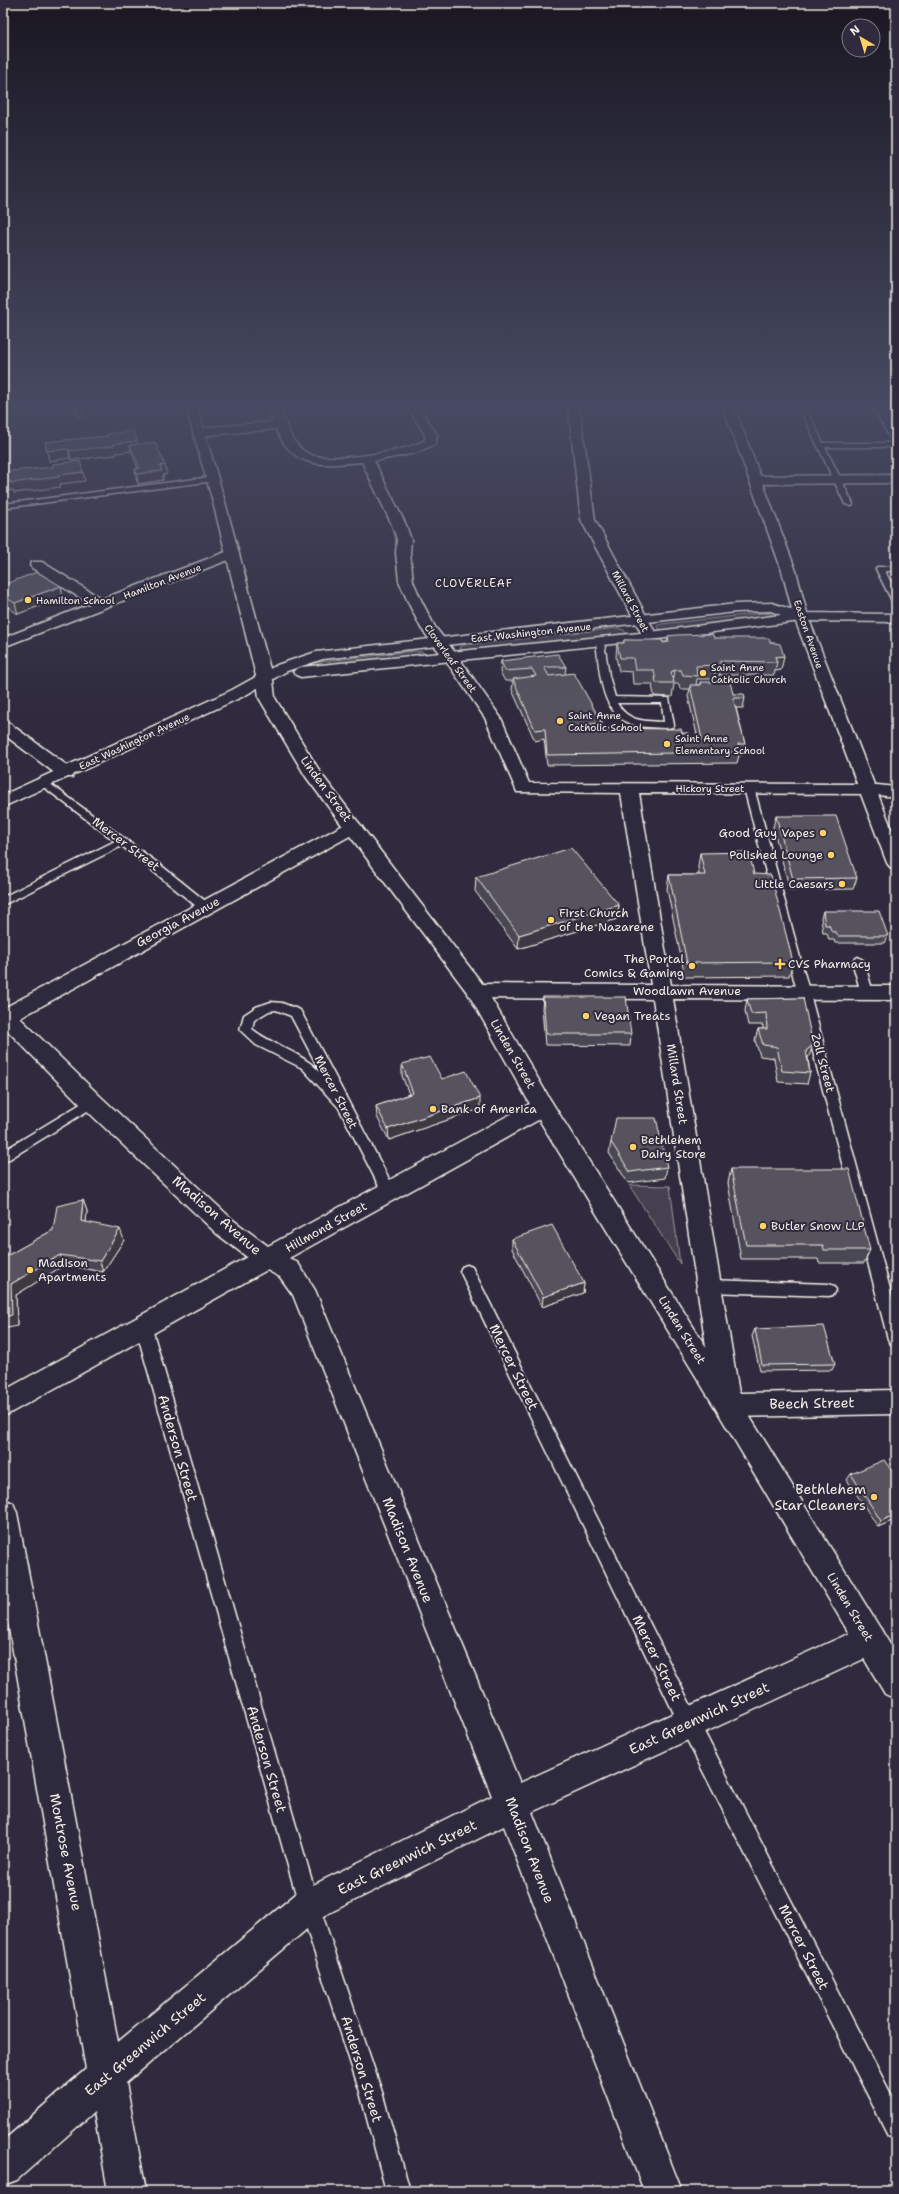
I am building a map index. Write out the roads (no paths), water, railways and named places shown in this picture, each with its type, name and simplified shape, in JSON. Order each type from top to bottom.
[{"type":"street","name":"Linden Street","points":[[220,506],[231,554],[265,680],[267,698],[283,726],[316,777],[477,991],[543,1107],[728,1405],[896,1683]]},
{"type":"street","name":"Cloverleaf Street","points":[[390,506],[404,540],[403,553],[406,581],[428,628],[452,658],[493,718],[523,788]]},
{"type":"street","name":"Millard Street","points":[[586,506],[588,520],[595,535],[650,636]]},
{"type":"street","name":"Easton Avenue","points":[[765,506],[789,571],[801,617],[896,863]]},
{"type":"street","name":"Hamilton Avenue","points":[[3,643],[231,554]]},
{"type":"street","points":[[37,565],[102,605]]},
{"type":"street","name":"East Washington Avenue","points":[[3,802],[265,680],[282,668],[321,655],[736,608],[772,607],[801,617]]},
{"type":"street","name":"East Washington Avenue","points":[[265,680],[300,672],[600,642],[801,617],[896,618]]},
{"type":"street","points":[[3,726],[66,773]]},
{"type":"street","name":"Millard Street","points":[[629,787],[728,1405]]},
{"type":"street","name":"Hickory Street","points":[[523,788],[629,787],[868,789],[896,792]]},
{"type":"street","name":"Georgia Avenue","points":[[4,1016],[353,827]]},
{"type":"street","name":"Woodlawn Avenue","points":[[477,991],[896,993]]},
{"type":"street","name":"Madison Avenue","points":[[4,1016],[92,1102],[225,1226],[268,1259],[289,1270],[303,1290],[512,1804],[663,2191]]},
{"type":"street","name":"Hillmond Street","points":[[3,1405],[143,1325],[268,1259],[543,1107]]},
{"type":"street","name":"Beech Street","points":[[728,1405],[896,1402]]},
{"type":"street","name":"Montrose Avenue","points":[[3,1513],[127,2191]]},
{"type":"street","name":"East Greenwich Street","points":[[3,2166],[107,2075],[309,1905],[512,1804],[870,1640]]},
{"type":"lane","points":[[896,569],[880,569],[896,601]]},
{"type":"lane","points":[[600,642],[608,691],[612,700],[618,713],[633,723],[669,725],[666,700],[612,700]]},
{"type":"lane","name":"Mercer Street","points":[[45,783],[205,907]]},
{"type":"lane","name":"Zoll Street","points":[[749,788],[896,1340]]},
{"type":"lane","points":[[3,901],[122,842]]},
{"type":"lane","points":[[858,961],[867,993]]},
{"type":"lane","name":"Mercer Street","points":[[342,1104],[306,1065],[260,1042],[246,1030],[248,1018],[265,1006],[284,1006],[296,1013],[389,1192]]},
{"type":"lane","points":[[3,1158],[92,1102]]},
{"type":"lane","name":"Mercer Street","points":[[467,1271],[689,1723],[896,2127]]},
{"type":"lane","points":[[709,1286],[829,1290]]},
{"type":"lane","name":"Anderson Street","points":[[143,1325],[309,1905],[371,2092],[398,2191]]},
{"type":"place","name":"Hamilton School","points":[[28,600]]},
{"type":"place","name":"Saint Anne Catholic Church","points":[[703,673]]},
{"type":"place","name":"Saint Anne Catholic School","points":[[560,721]]},
{"type":"place","name":"Saint Anne Elementary School","points":[[667,744]]},
{"type":"place","name":"Good Guy Vapes","points":[[823,833]]},
{"type":"place","name":"Polished Lounge","points":[[831,855]]},
{"type":"place","name":"Little Caesars","points":[[842,884]]},
{"type":"place","name":"First Church of the Nazarene","points":[[551,920]]},
{"type":"place","name":"CVS Pharmacy","points":[[780,964]]},
{"type":"place","name":"The Portal Comics & Gaming","points":[[692,966]]},
{"type":"place","name":"Vegan Treats","points":[[586,1016]]},
{"type":"place","name":"Bank of America","points":[[433,1109]]},
{"type":"place","name":"Bethlehem Dairy Store","points":[[633,1147]]},
{"type":"place","name":"Butler Snow LLP","points":[[763,1226]]},
{"type":"place","name":"Madison Apartments","points":[[30,1270]]},
{"type":"place","name":"Bethlehem Star Cleaners","points":[[874,1497]]},
{"type":"district","name":"CLOVERLEAF","points":[[474,583]]}]
